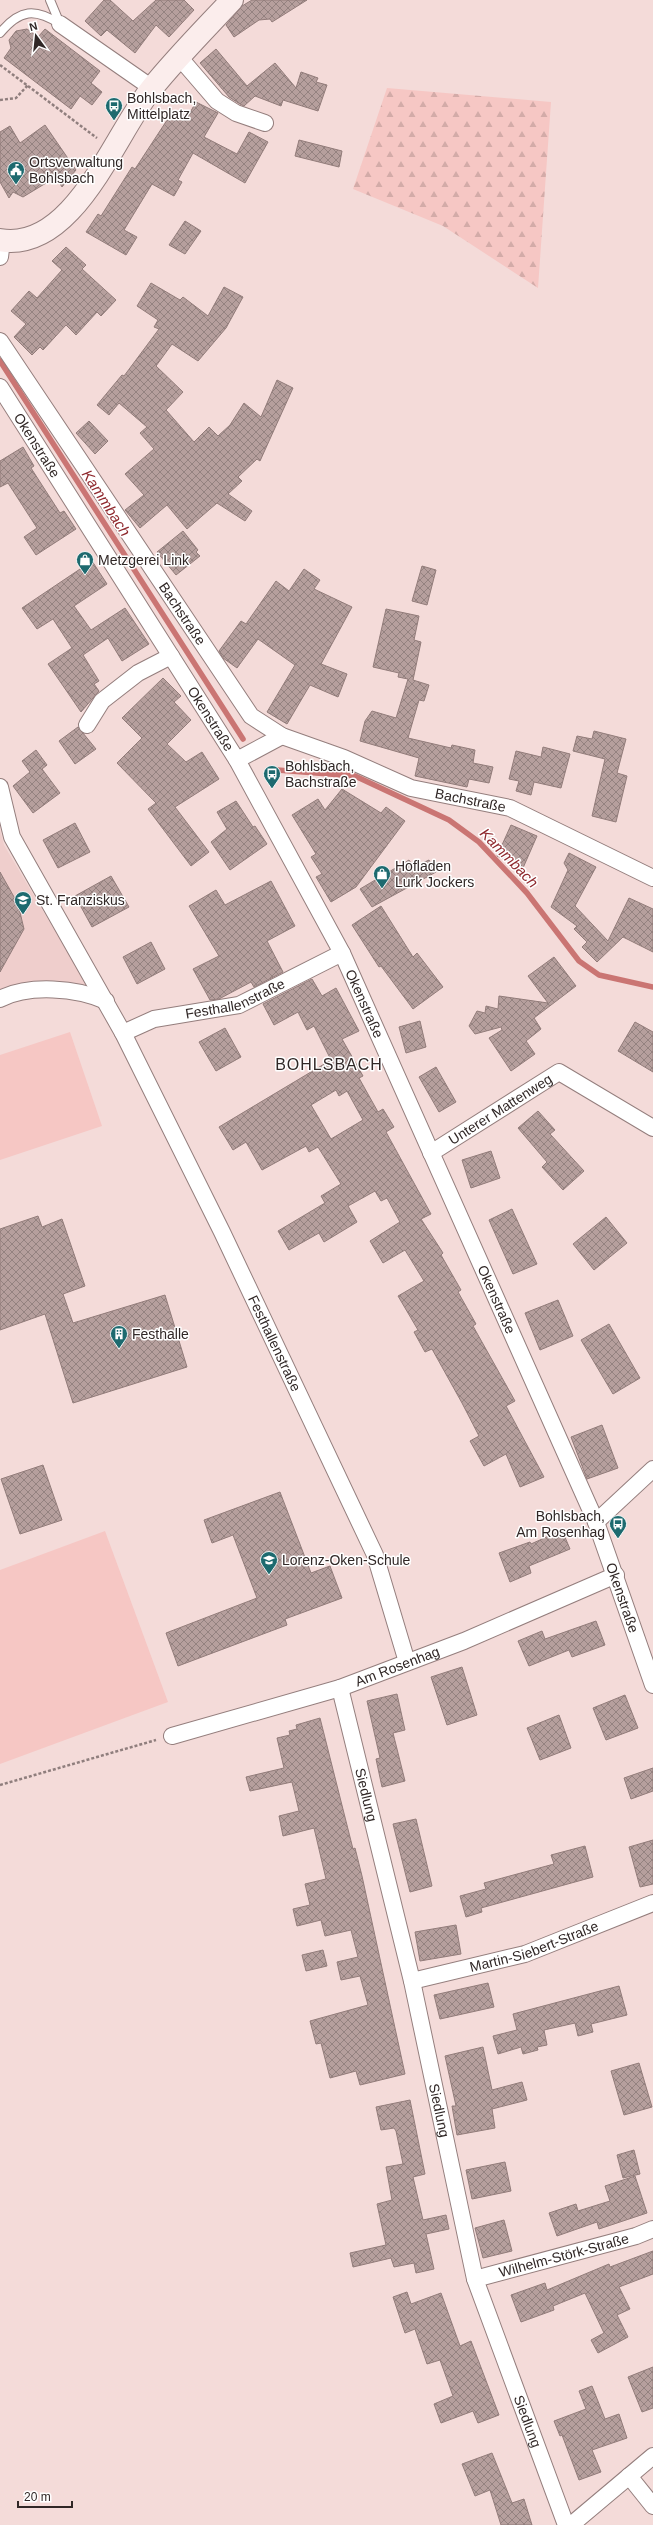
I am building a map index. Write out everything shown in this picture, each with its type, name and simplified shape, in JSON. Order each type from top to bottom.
[{"type":"street","points":[[1,246],[25,240],[50,229],[87,192],[152,88],[232,0]]},
{"type":"street","points":[[60,24],[152,88]]},
{"type":"street","points":[[180,58],[217,101],[236,113],[265,123]]},
{"type":"street","name":"Bachstraße","points":[[0,341],[251,716],[282,736],[344,758],[411,788],[510,808],[653,878]]},
{"type":"street","name":"Okenstraße","points":[[0,387],[237,760],[342,953],[596,1522],[616,1575],[653,1685]]},
{"type":"street","points":[[87,725],[102,701],[138,673],[171,656]]},
{"type":"street","points":[[237,760],[282,736]]},
{"type":"street","name":"Festhallenstraße","points":[[0,787],[12,837],[124,1033],[225,1238],[375,1556],[407,1662]]},
{"type":"street","name":"Festhallenstraße","points":[[124,1033],[154,1019],[240,1005],[342,953]]},
{"type":"street","points":[[0,999],[29,992],[52,990],[88,993],[106,1001]]},
{"type":"street","name":"Unterer Mattenweg","points":[[431,1153],[559,1072],[653,1128]]},
{"type":"street","points":[[596,1522],[653,1469]]},
{"type":"street","name":"Am Rosenhag","points":[[172,1736],[340,1688],[464,1641],[616,1575]]},
{"type":"street","name":"Siedlung","points":[[340,1688],[412,1981],[475,2279],[566,2525]]},
{"type":"street","name":"Martin-Siebert-Straße","points":[[412,1981],[525,1954],[653,1903]]},
{"type":"street","name":"Wilhelm-Störk-Straße","points":[[475,2279],[636,2236],[653,2229]]},
{"type":"street","points":[[571,2525],[653,2456]]},
{"type":"street","points":[[629,2476],[653,2506]]},
{"type":"lane","points":[[50,0],[60,24]]},
{"type":"lane","points":[[0,33],[7,24],[24,14],[40,12],[60,24]]},
{"type":"path","points":[[0,65],[113,150]]},
{"type":"path","points":[[0,100],[16,98],[28,85]]},
{"type":"path","points":[[0,1785],[172,1736]]},
{"type":"shaded area","name":"St. Franziskus","points":[[0,829],[4,845],[88,987],[0,994]]},
{"type":"green space","points":[[387,88],[551,102],[538,288],[443,226],[353,189]]},
{"type":"green space","points":[[70,1032],[102,1126],[0,1160],[0,1055]]},
{"type":"green space","points":[[105,1531],[168,1702],[0,1764],[0,1570]]},
{"type":"building","points":[[104,0],[110,0],[133,21],[156,0],[184,0],[194,10],[169,37],[156,25],[135,53],[107,30],[101,36],[85,21]]},
{"type":"building","points":[[252,0],[307,0],[272,22],[270,19],[259,20],[234,37],[226,25],[242,6]]},
{"type":"building","points":[[27,29],[38,37],[45,29],[100,71],[91,83],[102,92],[92,105],[80,96],[71,109],[4,58],[11,48],[9,40],[16,31]]},
{"type":"building","points":[[216,49],[247,86],[275,63],[296,88],[301,72],[318,78],[316,82],[327,85],[318,111],[283,100],[281,106],[255,96],[244,106],[240,104],[229,97],[200,63]]},
{"type":"building","points":[[196,102],[218,113],[204,137],[237,154],[249,132],[268,142],[245,183],[193,153],[178,180],[182,182],[174,196],[152,184],[124,230],[137,237],[126,255],[86,232],[98,214],[101,216],[132,167],[135,169],[173,111],[187,118]]},
{"type":"building","points":[[45,125],[76,170],[62,187],[56,177],[23,197],[13,192],[9,198],[0,182],[0,132],[10,126],[20,143]]},
{"type":"building","points":[[299,140],[342,151],[339,167],[295,156]]},
{"type":"building","points":[[185,221],[201,231],[185,254],[169,245]]},
{"type":"building","points":[[66,247],[86,265],[82,269],[116,300],[101,316],[97,312],[76,335],[66,325],[43,350],[40,347],[32,355],[14,337],[26,324],[11,311],[29,291],[37,298],[62,270],[52,261]]},
{"type":"building","points":[[151,283],[180,300],[183,297],[208,316],[224,287],[243,297],[226,328],[198,361],[172,344],[156,366],[183,392],[166,410],[194,442],[209,427],[218,436],[230,425],[244,403],[261,417],[277,380],[293,388],[260,461],[257,459],[238,477],[242,481],[228,494],[252,511],[245,521],[217,503],[187,529],[167,505],[140,528],[125,510],[144,495],[125,474],[154,449],[140,433],[147,427],[119,403],[109,415],[97,405],[122,375],[124,376],[159,329],[154,327],[158,320],[137,306]]},
{"type":"building","points":[[89,421],[108,441],[95,454],[76,433]]},
{"type":"building","points":[[23,447],[34,466],[31,468],[60,513],[64,511],[76,529],[36,555],[24,537],[37,528],[8,483],[0,487],[0,461]]},
{"type":"building","points":[[183,531],[198,550],[196,552],[200,556],[176,575],[157,552]]},
{"type":"building","points":[[92,561],[107,584],[74,606],[91,630],[125,608],[149,644],[122,661],[108,638],[83,655],[99,681],[94,684],[99,691],[81,712],[48,664],[72,648],[53,619],[37,629],[22,608]]},
{"type":"building","points":[[422,566],[436,570],[427,605],[412,601]]},
{"type":"building","points":[[304,569],[320,580],[314,589],[352,607],[321,664],[347,674],[338,697],[310,685],[287,724],[267,712],[295,665],[258,639],[237,668],[223,658],[219,651],[241,621],[246,624],[276,581],[289,591]]},
{"type":"building","points":[[386,609],[419,616],[414,640],[421,642],[413,680],[429,685],[424,701],[419,700],[408,738],[451,748],[452,745],[475,750],[473,763],[493,767],[489,783],[469,779],[467,787],[415,776],[419,758],[360,741],[365,721],[372,711],[396,718],[408,679],[398,677],[399,673],[373,667]]},
{"type":"building","points":[[163,678],[181,696],[174,702],[191,720],[167,744],[186,762],[202,752],[219,779],[175,807],[209,852],[191,866],[148,809],[156,803],[117,763],[142,738],[122,718]]},
{"type":"building","points":[[78,727],[96,749],[75,764],[59,741]]},
{"type":"building","points":[[594,731],[626,739],[617,773],[627,776],[616,822],[592,816],[605,759],[573,751],[577,736],[592,739]]},
{"type":"building","points":[[543,747],[570,754],[561,788],[534,782],[531,795],[516,791],[519,781],[509,779],[516,751],[541,757]]},
{"type":"building","points":[[36,750],[47,765],[42,769],[60,793],[33,813],[13,786],[30,772],[22,761]]},
{"type":"building","points":[[342,789],[381,813],[386,807],[405,821],[356,887],[331,902],[316,877],[322,874],[311,857],[316,854],[292,815],[318,799],[325,810]]},
{"type":"building","points":[[236,801],[253,827],[255,826],[267,844],[230,870],[211,842],[227,829],[217,812]]},
{"type":"building","points":[[75,823],[90,852],[58,868],[43,840]]},
{"type":"building","points":[[511,825],[537,836],[523,868],[497,856]]},
{"type":"building","points":[[569,853],[596,867],[575,906],[608,941],[629,898],[653,909],[653,952],[623,937],[597,962],[582,947],[587,942],[574,929],[577,926],[551,907],[568,870],[564,863]]},
{"type":"building","points":[[409,860],[414,867],[429,860],[436,872],[372,907],[360,889]]},
{"type":"building","points":[[0,872],[18,904],[24,929],[0,972]]},
{"type":"building","points":[[111,876],[129,907],[92,927],[75,896]]},
{"type":"building","points":[[271,881],[295,926],[267,941],[283,972],[254,987],[251,982],[219,999],[210,1000],[193,969],[219,956],[189,906],[216,890],[225,905]]},
{"type":"building","points":[[381,906],[413,957],[417,953],[443,987],[413,1009],[381,966],[379,967],[352,925]]},
{"type":"building","points":[[151,942],[165,969],[137,984],[123,957]]},
{"type":"building","points":[[554,957],[576,986],[534,1018],[541,1029],[526,1041],[535,1054],[511,1071],[489,1038],[502,1030],[501,1027],[475,1034],[469,1026],[477,1011],[485,1013],[486,1006],[498,1009],[499,996],[548,1003],[528,976]]},
{"type":"building","points":[[312,979],[322,996],[336,988],[359,1031],[342,1039],[363,1076],[359,1078],[378,1112],[383,1109],[394,1127],[386,1132],[431,1214],[421,1219],[443,1253],[441,1255],[461,1290],[458,1292],[476,1324],[473,1326],[515,1401],[506,1406],[544,1477],[520,1487],[506,1454],[484,1466],[470,1441],[479,1436],[432,1349],[425,1352],[414,1332],[418,1330],[398,1296],[424,1281],[405,1250],[383,1263],[370,1241],[400,1222],[387,1198],[381,1201],[375,1191],[348,1206],[357,1222],[324,1242],[319,1233],[289,1250],[278,1231],[325,1203],[321,1196],[341,1184],[318,1147],[309,1152],[306,1146],[262,1170],[246,1142],[233,1150],[219,1127],[331,1060],[314,1026],[307,1030],[298,1012],[274,1025],[263,1004]],"holes":[[[336,1090],[339,1096],[347,1091],[363,1120],[331,1139],[311,1105]]]},
{"type":"building","points":[[420,1021],[426,1047],[406,1053],[399,1027]]},
{"type":"building","points":[[635,1022],[653,1032],[653,1072],[618,1051]]},
{"type":"building","points":[[225,1028],[241,1057],[216,1071],[199,1042]]},
{"type":"building","points":[[436,1067],[456,1102],[439,1112],[419,1077]]},
{"type":"building","points":[[538,1111],[555,1130],[550,1134],[584,1171],[563,1190],[542,1167],[547,1162],[518,1128]]},
{"type":"building","points":[[491,1151],[500,1178],[471,1188],[462,1160]]},
{"type":"building","points":[[512,1209],[537,1264],[513,1274],[489,1220]]},
{"type":"building","points":[[38,1216],[42,1227],[62,1219],[85,1286],[63,1294],[73,1323],[165,1295],[187,1367],[73,1403],[45,1314],[0,1330],[0,1229]]},
{"type":"building","points":[[606,1217],[627,1243],[594,1270],[573,1244]]},
{"type":"building","points":[[558,1300],[573,1336],[540,1350],[525,1313]]},
{"type":"building","points":[[609,1324],[640,1378],[613,1394],[581,1340]]},
{"type":"building","points":[[602,1425],[618,1468],[587,1479],[571,1437]]},
{"type":"building","points":[[43,1465],[62,1520],[20,1534],[1,1479]]},
{"type":"building","name":"Lorenz-Oken-Schule","points":[[280,1492],[311,1573],[330,1566],[342,1598],[285,1619],[287,1625],[178,1666],[166,1633],[257,1598],[233,1535],[212,1543],[204,1520]]},
{"type":"building","points":[[562,1530],[570,1549],[529,1566],[531,1573],[510,1582],[499,1553],[530,1542],[531,1544]]},
{"type":"building","points":[[596,1621],[605,1645],[572,1657],[569,1650],[529,1666],[518,1641],[542,1631],[545,1639]]},
{"type":"building","points":[[462,1667],[477,1715],[447,1725],[431,1677]]},
{"type":"building","points":[[397,1694],[405,1730],[393,1733],[405,1781],[382,1787],[376,1759],[380,1758],[367,1701]]},
{"type":"building","points":[[625,1695],[638,1728],[606,1740],[593,1708]]},
{"type":"building","points":[[559,1715],[571,1748],[540,1760],[527,1728]]},
{"type":"building","points":[[320,1718],[353,1849],[355,1848],[362,1876],[405,2074],[360,2085],[356,2071],[330,2078],[321,2043],[316,2044],[310,2021],[368,2005],[360,1976],[341,1980],[337,1962],[358,1957],[351,1930],[325,1936],[321,1920],[297,1926],[293,1909],[310,1905],[305,1884],[326,1879],[314,1828],[283,1836],[279,1816],[299,1811],[292,1782],[250,1791],[246,1777],[284,1768],[277,1738],[290,1735],[289,1731],[297,1729],[296,1725]]},
{"type":"building","points":[[653,1768],[653,1791],[631,1799],[624,1778]]},
{"type":"building","points":[[416,1819],[432,1886],[410,1892],[393,1824]]},
{"type":"building","points":[[653,1840],[653,1884],[640,1887],[629,1847]]},
{"type":"building","points":[[585,1846],[593,1877],[481,1908],[482,1912],[466,1917],[460,1896],[486,1889],[484,1883],[554,1864],[551,1855]]},
{"type":"building","points":[[456,1925],[461,1954],[420,1961],[415,1932]]},
{"type":"building","points":[[323,1950],[327,1966],[306,1971],[302,1955]]},
{"type":"building","points":[[488,1983],[494,2007],[440,2019],[434,1995]]},
{"type":"building","points":[[619,1986],[627,2015],[591,2024],[593,2032],[578,2036],[575,2023],[544,2030],[547,2045],[537,2047],[538,2050],[523,2054],[521,2047],[498,2054],[493,2036],[517,2030],[513,2014]]},
{"type":"building","points":[[483,2047],[492,2090],[522,2082],[527,2100],[492,2109],[495,2128],[457,2135],[452,2106],[456,2106],[445,2056]]},
{"type":"building","points":[[639,2063],[652,2107],[624,2115],[611,2071]]},
{"type":"building","points":[[410,2100],[425,2174],[413,2177],[423,2220],[446,2215],[449,2229],[426,2234],[434,2269],[416,2273],[414,2263],[394,2267],[391,2258],[353,2267],[350,2253],[386,2245],[377,2204],[392,2200],[386,2167],[403,2164],[396,2131],[394,2128],[381,2130],[376,2107]]},
{"type":"building","points":[[634,2150],[640,2174],[623,2178],[617,2155]]},
{"type":"building","points":[[505,2162],[511,2191],[472,2199],[466,2170]]},
{"type":"building","points":[[635,2176],[647,2213],[599,2229],[597,2222],[557,2236],[549,2213],[576,2204],[578,2211],[610,2201],[605,2186]]},
{"type":"building","points":[[504,2220],[512,2251],[483,2258],[475,2228]]},
{"type":"building","points":[[653,2251],[653,2274],[619,2287],[630,2309],[617,2315],[628,2337],[598,2353],[591,2340],[604,2333],[585,2293],[553,2306],[554,2310],[521,2322],[511,2295],[545,2283],[547,2290],[609,2264],[610,2267]]},
{"type":"building","points":[[407,2292],[411,2304],[441,2293],[460,2346],[471,2341],[499,2415],[478,2423],[473,2411],[441,2423],[434,2404],[453,2396],[440,2360],[427,2364],[415,2329],[405,2333],[393,2297]]},
{"type":"building","points":[[653,2367],[653,2408],[642,2412],[628,2377]]},
{"type":"building","points":[[592,2386],[605,2419],[619,2414],[627,2438],[592,2450],[601,2472],[579,2480],[562,2435],[560,2436],[554,2421],[586,2409],[579,2391]]},
{"type":"building","points":[[492,2453],[512,2503],[524,2499],[532,2525],[501,2525],[490,2490],[475,2496],[462,2464]]},
{"type":"waterway","name":"Kammbach","points":[[0,361],[243,739]]},
{"type":"waterway","name":"Kammbach","points":[[277,770],[355,776],[449,820],[479,842],[527,893],[579,961],[599,975],[653,987]]},
{"type":"place","name":"Bohlsbach, Mittelplatz","points":[[114,121]]},
{"type":"place","name":"Ortsverwaltung Bohlsbach","points":[[16,185]]},
{"type":"place","name":"Metzgerei Link","points":[[85,575]]},
{"type":"place","name":"Bohlsbach, Bachstraße","points":[[272,789]]},
{"type":"place","name":"Hofladen Lurk Jockers","points":[[382,889]]},
{"type":"place","name":"St. Franziskus","points":[[23,915]]},
{"type":"place","name":"Festhalle","points":[[119,1349]]},
{"type":"place","name":"Bohlsbach, Am Rosenhag","points":[[618,1539]]},
{"type":"place","name":"Lorenz-Oken-Schule","points":[[269,1575]]},
{"type":"district","name":"BOHLSBACH","points":[[329,1064]]}]
